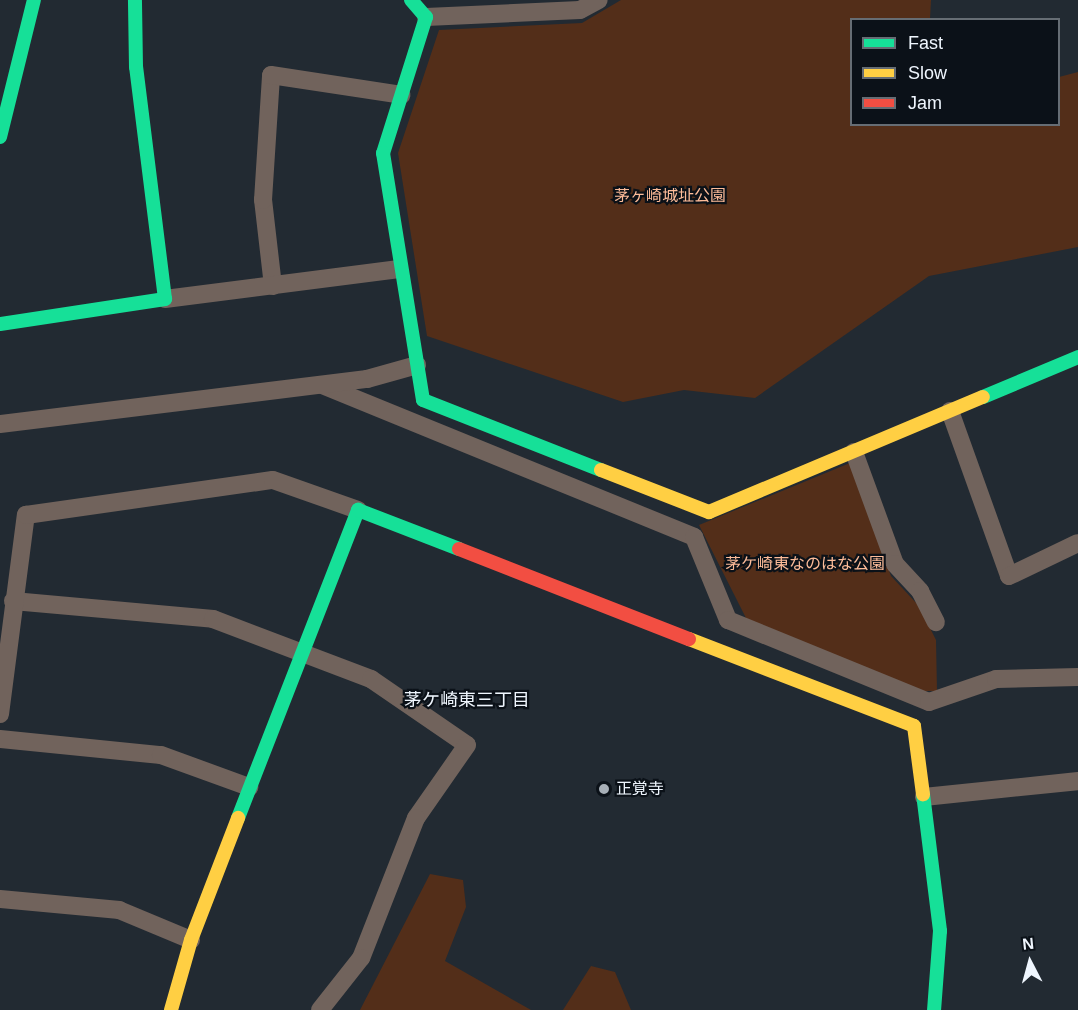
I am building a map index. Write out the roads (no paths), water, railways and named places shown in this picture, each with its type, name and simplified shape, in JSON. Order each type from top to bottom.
[{"type":"street","points":[[0,137],[34,0]]},
{"type":"street","points":[[135,0],[136,67],[165,299]]},
{"type":"street","points":[[411,0],[426,17]]},
{"type":"street","points":[[426,17],[579,10],[599,0]]},
{"type":"street","points":[[426,17],[383,153],[399,269],[423,400],[709,512],[1078,357]]},
{"type":"street","points":[[273,286],[263,200],[271,75],[401,95]]},
{"type":"street","points":[[0,324],[165,299],[399,269]]},
{"type":"street","points":[[0,424],[322,385],[417,365]]},
{"type":"street","points":[[322,385],[694,537],[728,620],[929,702],[996,679],[1078,677]]},
{"type":"street","points":[[950,411],[1009,576],[1078,543]]},
{"type":"street","points":[[854,452],[894,564],[921,591],[936,622]]},
{"type":"street","points":[[0,714],[26,515],[273,480],[358,510],[914,726],[940,931],[934,1010]]},
{"type":"street","points":[[171,1010],[191,940],[358,510]]},
{"type":"street","points":[[13,601],[213,619],[371,679],[467,745],[416,818],[361,958],[320,1010]]},
{"type":"street","points":[[0,739],[161,755],[249,787]]},
{"type":"street","points":[[924,797],[1078,781]]},
{"type":"street","points":[[0,899],[119,910],[191,940]]},
{"type":"place","name":"正覚寺","points":[[604,789]]},
{"type":"district","name":"茅ケ崎東三丁目","points":[[467,700]]},
{"type":"park label","name":"茅ヶ崎城址公園","points":[[670,196]]},
{"type":"park label","name":"茅ケ崎東なのはな公園","points":[[805,564]]}]
